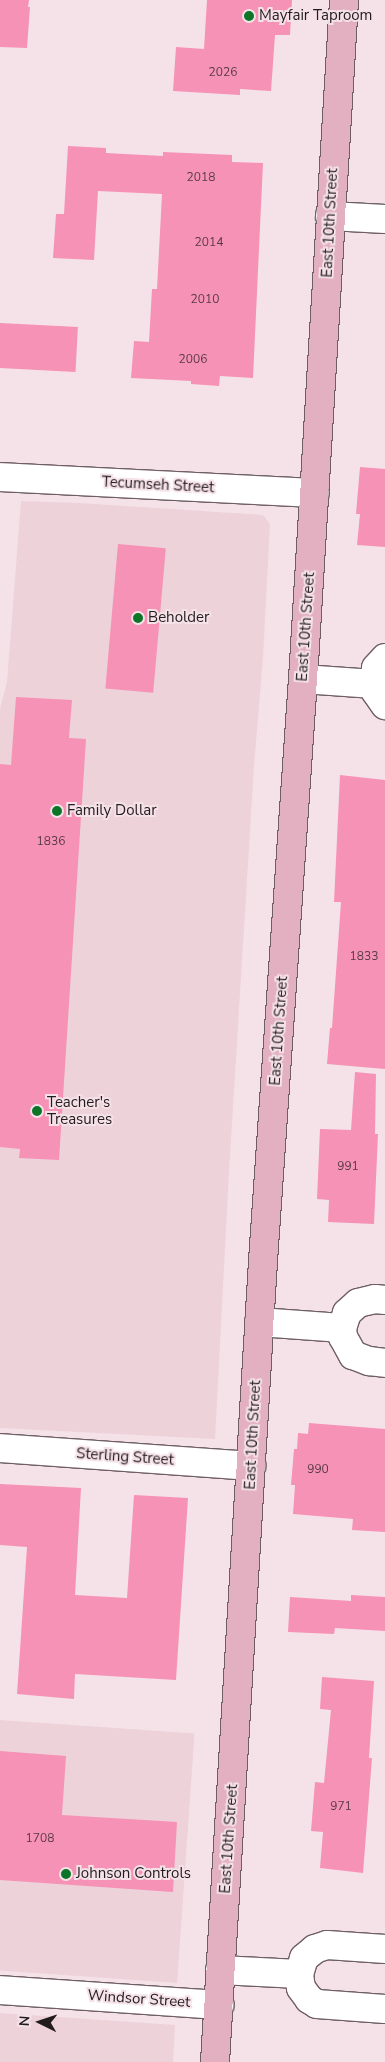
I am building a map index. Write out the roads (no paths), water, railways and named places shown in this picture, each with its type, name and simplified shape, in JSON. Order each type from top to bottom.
[{"type":"main road","name":"East 10th Street","points":[[215,2062],[259,1322],[315,493],[344,0]]},
{"type":"street","points":[[330,216],[385,219]]},
{"type":"street","name":"Tecumseh Street","points":[[0,477],[315,493]]},
{"type":"street","points":[[303,679],[380,694],[376,668],[385,658]]},
{"type":"street","points":[[385,1300],[375,1299],[358,1303],[347,1313],[342,1328],[343,1338],[353,1354],[368,1362],[385,1362]]},
{"type":"street","points":[[259,1322],[342,1328]]},
{"type":"street","name":"Sterling Street","points":[[0,1448],[251,1466]]},
{"type":"street","points":[[385,1949],[327,1945],[315,1949],[304,1958],[299,1974],[301,1988],[309,1999],[317,2004],[385,2009]]},
{"type":"street","points":[[220,1970],[299,1974]]},
{"type":"street","name":"Windsor Street","points":[[0,1990],[218,2005]]},
{"type":"place","name":"Mayfair Taproom","points":[[249,16]]},
{"type":"place","name":"Beholder","points":[[138,618]]},
{"type":"place","name":"Family Dollar","points":[[57,811]]},
{"type":"place","name":"Teacher's Treasures","points":[[37,1111]]},
{"type":"place","name":"Johnson Controls","points":[[66,1874]]}]
